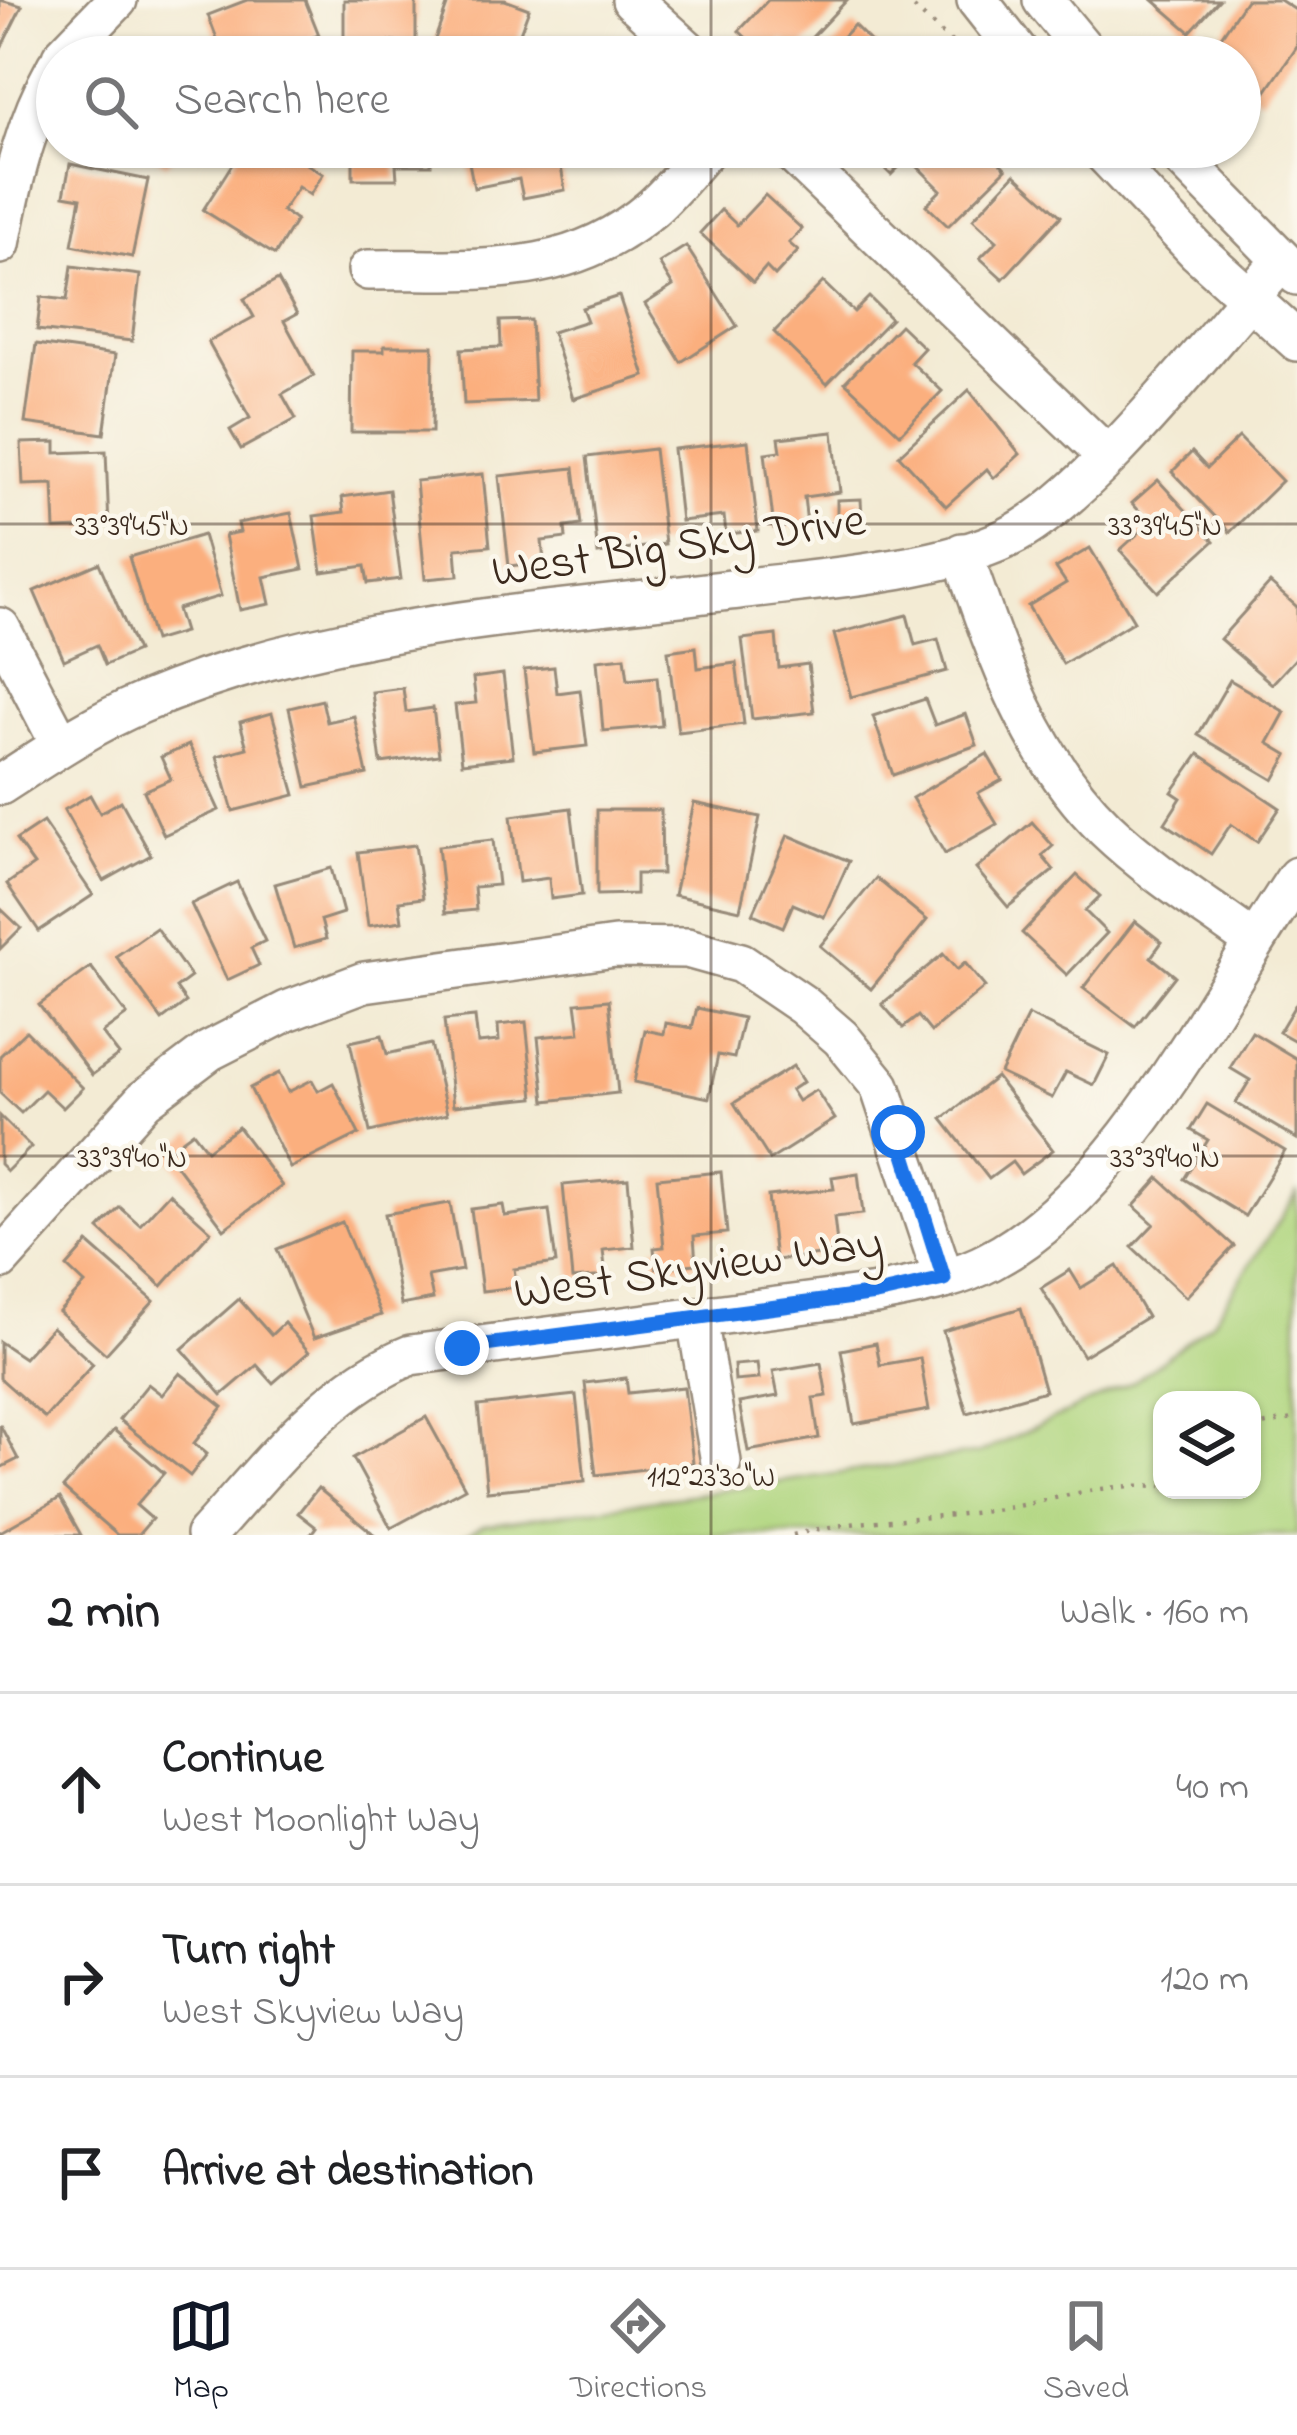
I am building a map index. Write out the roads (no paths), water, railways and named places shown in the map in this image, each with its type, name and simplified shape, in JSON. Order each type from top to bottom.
[{"type":"street","points":[[82,36],[117,0]]},
{"type":"street","points":[[632,0],[672,36]]},
{"type":"street","points":[[977,0],[1005,36]]},
{"type":"street","points":[[1043,0],[1073,36]]},
{"type":"street","points":[[0,244],[16,164],[36,104]]},
{"type":"street","points":[[368,270],[511,269],[562,261],[651,209],[689,168]]},
{"type":"street","points":[[808,168],[1106,455]]},
{"type":"street","points":[[1119,168],[1297,341]]},
{"type":"street","points":[[1191,168],[1289,268]]},
{"type":"street","name":"West Big Sky Drive","points":[[0,785],[140,703],[350,639],[822,578],[962,553],[1007,538],[1052,509],[1248,297],[1289,268]]},
{"type":"street","points":[[962,553],[998,656],[1057,770],[1094,816],[1143,861],[1253,941]]},
{"type":"street","points":[[0,628],[61,746]]},
{"type":"street","name":"West Skyview Way","points":[[206,1535],[311,1421],[374,1370],[411,1355],[876,1294],[944,1279],[1016,1247],[1117,1152],[1297,877]]},
{"type":"street","points":[[0,1260],[144,1100],[208,1051],[286,1011],[364,982],[615,947],[687,948],[742,963],[803,1005],[842,1038],[880,1086],[944,1279]]},
{"type":"street","points":[[697,1318],[721,1462]]}]
